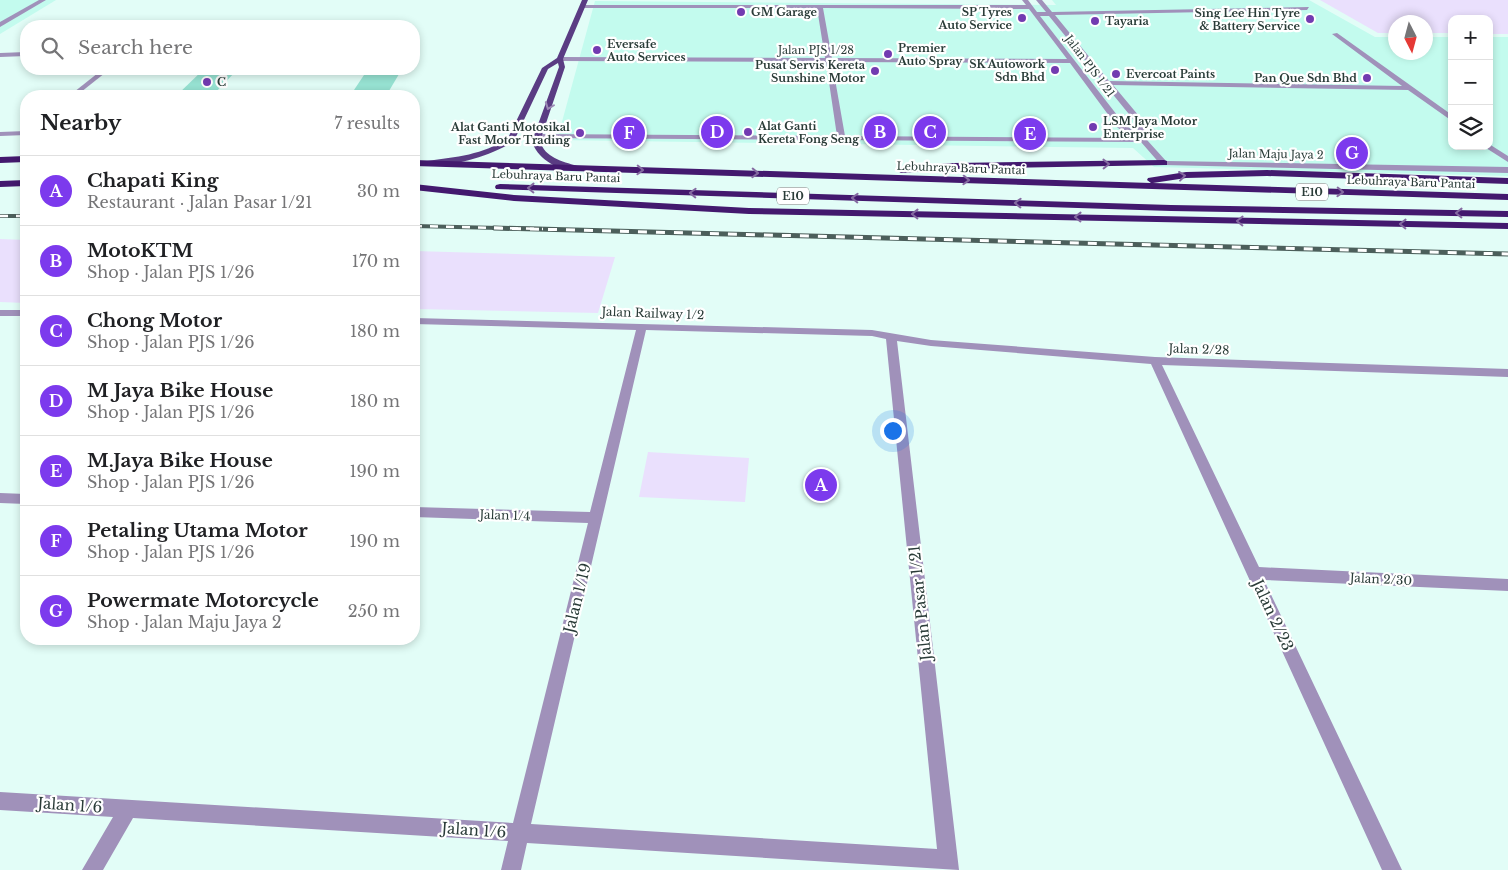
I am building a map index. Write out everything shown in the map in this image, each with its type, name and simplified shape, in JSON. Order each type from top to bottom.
[{"type":"highway","points":[[0,160],[20,159]]},
{"type":"highway","name":"Lebuhraya Baru Pantai","points":[[420,163],[1508,197]]},
{"type":"highway","points":[[830,176],[954,166],[1164,163]]},
{"type":"highway","points":[[1116,186],[1186,175],[1267,173],[1508,181]]},
{"type":"highway","points":[[0,184],[20,183]]},
{"type":"highway","name":"Lebuhraya Baru Pantai","points":[[420,186],[1172,208],[1508,214]]},
{"type":"highway","points":[[420,187],[514,198],[749,211],[1508,226]]},
{"type":"main road","points":[[574,168],[545,157],[536,147],[538,136],[562,68],[560,59],[584,3]]},
{"type":"main road","points":[[427,163],[478,156],[501,147],[511,139],[545,68],[560,59]]},
{"type":"street","points":[[0,25],[43,0]]},
{"type":"street","name":"Jalan PJS 1/21","points":[[1026,0],[1121,126],[1143,140],[1164,163]]},
{"type":"street","name":"Jalan PJS 1/21","points":[[1039,0],[1141,124],[1143,140]]},
{"type":"street","points":[[584,3],[1031,7]]},
{"type":"street","points":[[820,6],[841,138]]},
{"type":"street","points":[[1036,14],[1307,8]]},
{"type":"street","points":[[0,18],[13,18]]},
{"type":"street","points":[[1335,34],[1448,116]]},
{"type":"street","points":[[0,55],[20,54]]},
{"type":"street","name":"Jalan PJS 1/28","points":[[560,59],[1072,61]]},
{"type":"street","points":[[80,90],[99,75]]},
{"type":"street","points":[[1107,83],[1410,88]]},
{"type":"street","points":[[0,134],[20,133]]},
{"type":"street","points":[[538,136],[1143,140]]},
{"type":"street","points":[[1493,149],[1508,160]]},
{"type":"street","name":"Jalan Maju Jaya 2","points":[[1164,163],[1508,170]]},
{"type":"street","points":[[0,313],[20,313]]},
{"type":"street","name":"Jalan Railway 1/2","points":[[420,322],[642,326],[872,333],[891,336]]},
{"type":"street","name":"Jalan 1/19","points":[[510,870],[597,518],[642,326]]},
{"type":"street","name":"Jalan 2/28","points":[[891,336],[931,343],[1154,361],[1508,373]]},
{"type":"street","name":"Jalan Pasar 1/21","points":[[891,336],[948,864]]},
{"type":"street","name":"Jalan 2/23","points":[[1154,361],[1392,870]]},
{"type":"street","points":[[0,498],[20,499]]},
{"type":"street","name":"Jalan 1/4","points":[[420,512],[597,518]]},
{"type":"street","name":"Jalan 2/30","points":[[1253,573],[1508,585]]},
{"type":"street","name":"Jalan 1/6","points":[[0,801],[520,833],[948,864]]},
{"type":"street","points":[[92,870],[128,809]]},
{"type":"shaded area","points":[[0,0],[56,0],[20,20],[20,22],[0,34]]},
{"type":"shaded area","points":[[1052,0],[1309,0],[1375,37],[1388,37],[1388,60],[1433,60],[1433,37],[1448,37],[1448,150],[1493,150],[1493,37],[1508,37],[1508,176],[1154,167],[1133,148],[557,140],[595,1],[1056,5]]},
{"type":"shaded area","points":[[1320,0],[1508,0],[1508,34],[1493,34],[1493,15],[1448,15],[1448,33],[1433,33],[1433,15],[1388,15],[1388,33],[1378,33]]},
{"type":"shaded area","points":[[0,239],[20,240],[20,303],[0,302]]},
{"type":"shaded area","points":[[420,251],[615,257],[598,313],[420,309]]},
{"type":"shaded area","points":[[648,452],[749,458],[745,502],[639,497]]},
{"type":"building","points":[[198,75],[232,75],[218,90],[182,90]]},
{"type":"building","points":[[364,75],[398,75],[390,90],[354,90]]},
{"type":"railway","points":[[0,216],[20,216]]},
{"type":"railway","points":[[420,226],[543,229]]},
{"type":"railway","points":[[494,228],[1508,254]]},
{"type":"place","name":"GM Garage","points":[[741,12]]},
{"type":"place","name":"SP Tyres Auto Service","points":[[1022,18]]},
{"type":"place","name":"Sing Lee Hin Tyre & Battery Service","points":[[1310,19]]},
{"type":"place","name":"Tayaria","points":[[1095,21]]},
{"type":"place","name":"Eversafe Auto Services","points":[[597,50]]},
{"type":"place","name":"Premier Auto Spray","points":[[888,54]]},
{"type":"place","name":"SK Autowork Sdn Bhd","points":[[1055,70]]},
{"type":"place","name":"Pusat Servis Kereta Sunshine Motor","points":[[875,71]]},
{"type":"place","name":"Evercoat Paints","points":[[1116,74]]},
{"type":"place","name":"Pan Que Sdn Bhd","points":[[1367,78]]},
{"type":"place","name":"C","points":[[207,82]]},
{"type":"place","name":"LSM Jaya Motor Enterprise","points":[[1093,127]]},
{"type":"place","name":"M Jaya Bike House","points":[[717,132]]},
{"type":"place","name":"Alat Ganti Kereta Fong Seng","points":[[748,132]]},
{"type":"place","name":"MotoKTM","points":[[880,132]]},
{"type":"place","name":"Chong Motor","points":[[930,132]]},
{"type":"place","name":"Alat Ganti Motosikal Fast Motor Trading","points":[[580,133]]},
{"type":"place","name":"Petaling Utama Motor","points":[[629,133]]},
{"type":"place","name":"M.Jaya Bike House","points":[[1030,134]]},
{"type":"place","name":"Powermate Motorcycle","points":[[1352,153]]},
{"type":"place","name":"Chapati King","points":[[821,485]]}]
